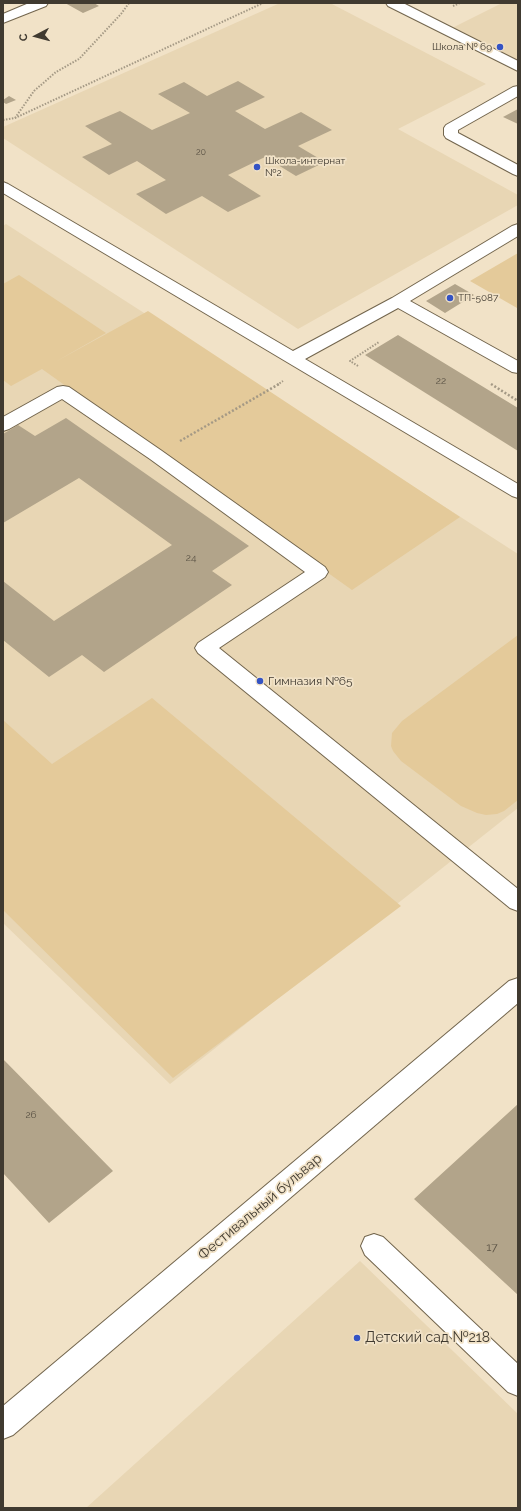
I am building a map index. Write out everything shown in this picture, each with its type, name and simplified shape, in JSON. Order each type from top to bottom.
[{"type":"street","name":"Фестивальный бульвар","points":[[3,1425],[518,988]]},
{"type":"lane","points":[[3,18],[41,3]]},
{"type":"lane","points":[[393,3],[518,67]]},
{"type":"lane","points":[[518,90],[451,128],[451,135],[518,172]]},
{"type":"lane","points":[[3,188],[518,492]]},
{"type":"lane","points":[[299,364],[398,301],[518,229]]},
{"type":"lane","points":[[398,301],[518,368]]},
{"type":"lane","points":[[3,425],[63,391],[156,455],[318,572],[205,648],[518,902]]},
{"type":"lane","points":[[374,1246],[518,1383]]},
{"type":"path","points":[[15,118],[34,91],[56,72],[79,59],[116,20],[129,3]]},
{"type":"path","points":[[3,120],[15,118],[263,3]]},
{"type":"path","points":[[350,361],[381,341]]},
{"type":"path","points":[[156,455],[299,364]]},
{"type":"path","points":[[485,381],[518,400]]},
{"type":"shaded area","name":"Школа-интернат №2","points":[[280,3],[330,3],[486,84],[398,129],[518,195],[518,205],[298,329],[3,138],[3,127]]},
{"type":"shaded area","name":"Школа № 69","points":[[502,3],[518,3],[518,65],[448,30]]},
{"type":"shaded area","name":"Гимназия №65","points":[[6,224],[518,554],[518,808],[170,1084],[3,923],[3,226]]},
{"type":"shaded area","points":[[518,253],[518,308],[470,281]]},
{"type":"shaded area","points":[[19,275],[106,333],[55,362],[148,311],[460,517],[352,590],[42,369],[11,386],[3,380],[3,284]]},
{"type":"shaded area","points":[[518,635],[518,800],[504,811],[497,814],[486,815],[461,806],[401,761],[391,746],[392,733],[402,721]]},
{"type":"shaded area","points":[[152,698],[401,906],[173,1078],[3,910],[3,720],[52,764]]},
{"type":"shaded area","name":"Детский сад №218","points":[[360,1261],[518,1414],[518,1508],[86,1508]]},
{"type":"building","points":[[65,3],[94,3],[99,6],[83,13]]},
{"type":"building","points":[[238,81],[265,97],[235,111],[265,129],[301,112],[332,130],[298,146],[325,162],[296,176],[265,157],[228,175],[261,196],[228,212],[202,196],[166,214],[136,194],[166,180],[137,161],[109,175],[82,157],[112,144],[85,126],[120,111],[152,130],[190,113],[158,94],[184,82],[207,96]]},
{"type":"building","points":[[9,96],[16,100],[6,104],[3,100]]},
{"type":"building","points":[[518,109],[518,124],[503,117]]},
{"type":"building","name":"ТП-5087","points":[[455,284],[474,295],[445,313],[426,301]]},
{"type":"building","points":[[398,335],[518,408],[518,451],[365,355]]},
{"type":"building","points":[[66,418],[249,546],[212,571],[232,585],[104,672],[82,655],[49,677],[3,640],[3,581],[54,621],[172,545],[79,478],[3,523],[3,434],[18,425],[35,436]]},
{"type":"building","points":[[3,1059],[113,1171],[49,1223],[3,1173]]},
{"type":"building","points":[[518,1104],[518,1295],[414,1199]]},
{"type":"place","name":"Школа № 69","points":[[500,47]]},
{"type":"place","name":"Школа-интернат №2","points":[[257,167]]},
{"type":"place","name":"ТП-5087","points":[[450,298]]},
{"type":"place","name":"Гимназия №65","points":[[260,681]]},
{"type":"place","name":"Детский сад №218","points":[[357,1338]]}]
